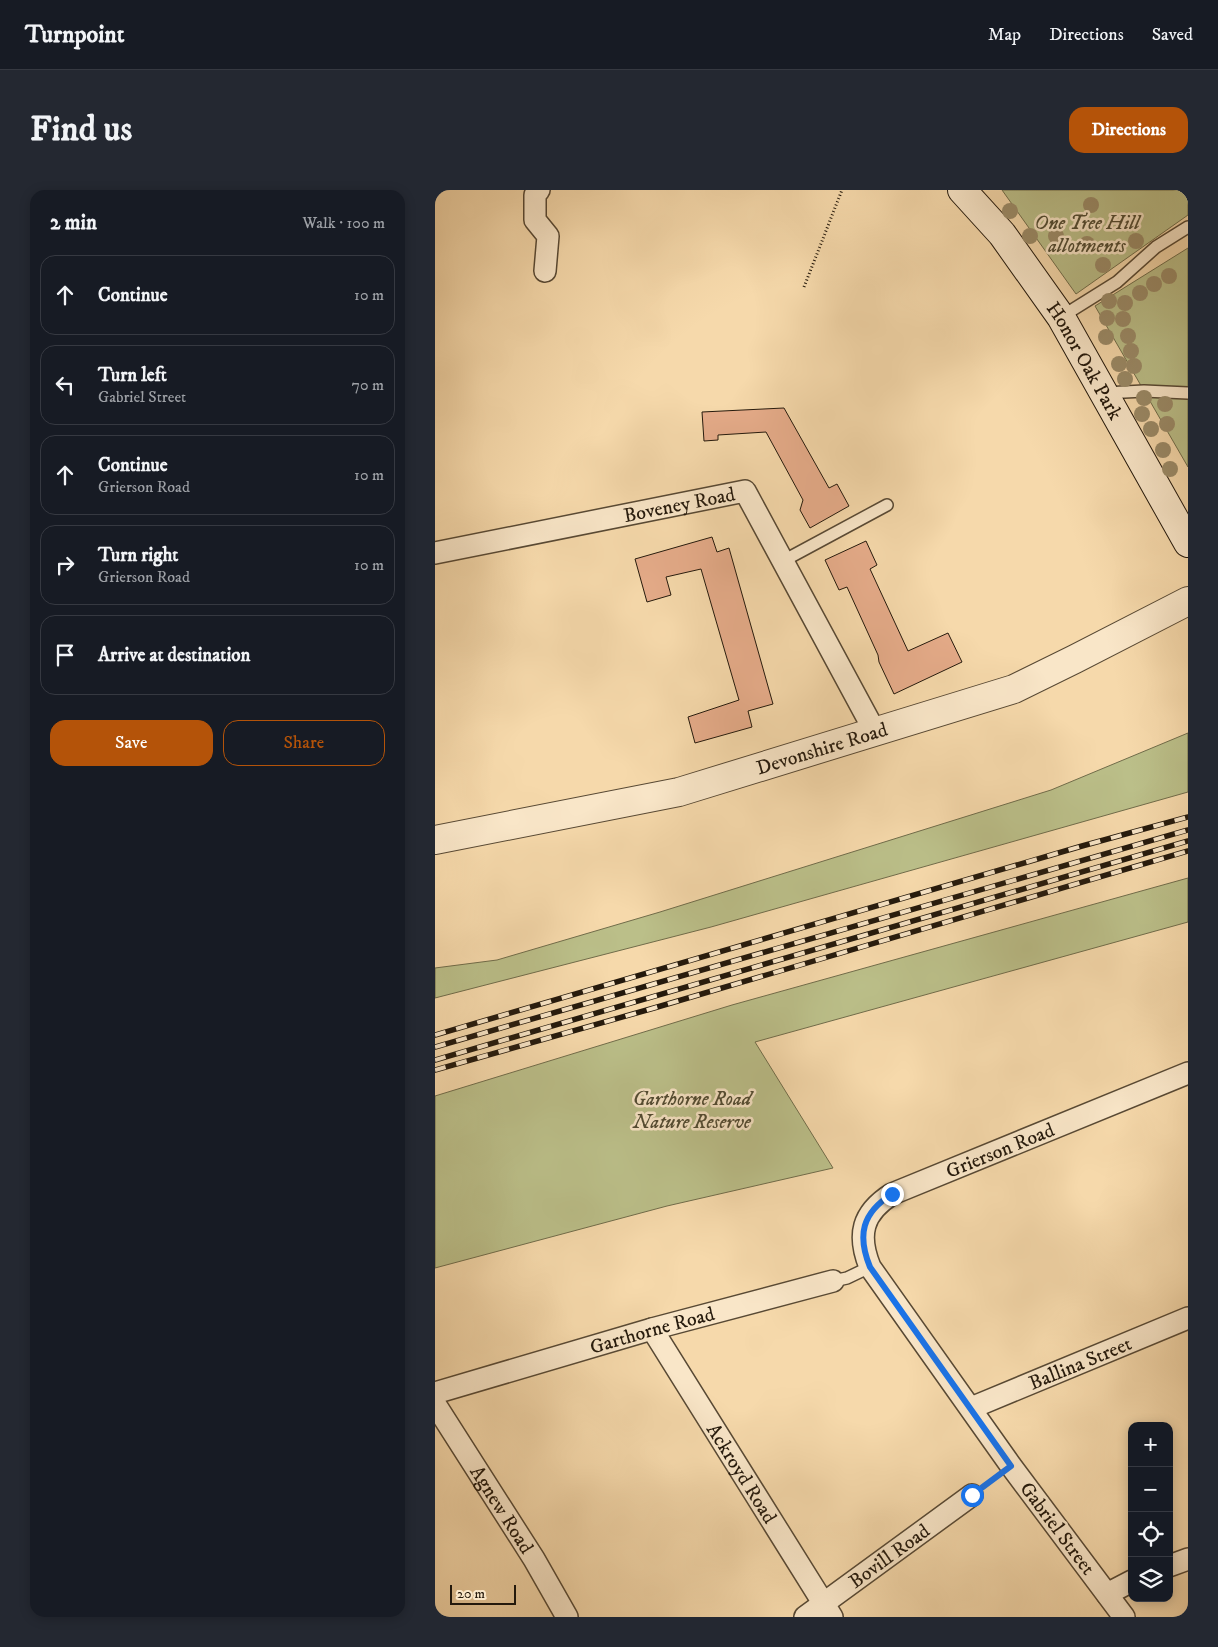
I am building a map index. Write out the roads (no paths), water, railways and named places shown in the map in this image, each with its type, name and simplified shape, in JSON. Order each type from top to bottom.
[{"type":"street","points":[[539,190],[535,195],[535,220],[548,236],[545,271]]},
{"type":"street","name":"Honor Oak Park","points":[[963,190],[1002,234],[1061,317],[1188,543]]},
{"type":"street","name":"Boveney Road","points":[[435,553],[745,490],[875,730]]},
{"type":"street","name":"Devonshire Road","points":[[435,840],[679,792],[875,730],[1014,689],[1188,601]]},
{"type":"street","name":"Grierson Road","points":[[870,1267],[863,1251],[865,1224],[870,1212],[881,1201],[892,1194],[1188,1073]]},
{"type":"street","name":"Gabriel Street","points":[[870,1267],[1011,1466],[1124,1617]]},
{"type":"street","name":"Garthorne Road","points":[[435,1393],[653,1329],[833,1281]]},
{"type":"street","name":"Ballina Street","points":[[971,1408],[1188,1318]]},
{"type":"street","name":"Ackroyd Road","points":[[653,1329],[828,1610]]},
{"type":"street","name":"Agnew Road","points":[[435,1404],[534,1559],[567,1617]]},
{"type":"street","name":"Bovill Road","points":[[805,1617],[828,1610],[972,1495]]},
{"type":"street","points":[[1173,1565],[1188,1559]]},
{"type":"street","points":[[1107,1594],[1128,1583]]},
{"type":"lane","points":[[1061,317],[1117,282],[1156,247],[1188,227]]},
{"type":"lane","points":[[1104,393],[1143,390],[1188,393]]},
{"type":"lane","points":[[783,561],[887,505]]},
{"type":"lane","name":"Garthorne Road","points":[[833,1281],[852,1276],[870,1267]]},
{"type":"railway","points":[[435,1035],[1082,846],[1188,817]]},
{"type":"railway","points":[[435,1047],[1188,830]]},
{"type":"railway","points":[[435,1060],[1188,841]]},
{"type":"railway","points":[[435,1070],[654,1008],[1188,851]]},
{"type":"park label","name":"One Tree Hill allotments","points":[[1087,234]]},
{"type":"park label","name":"Garthorne Road Nature Reserve","points":[[692,1110]]}]
